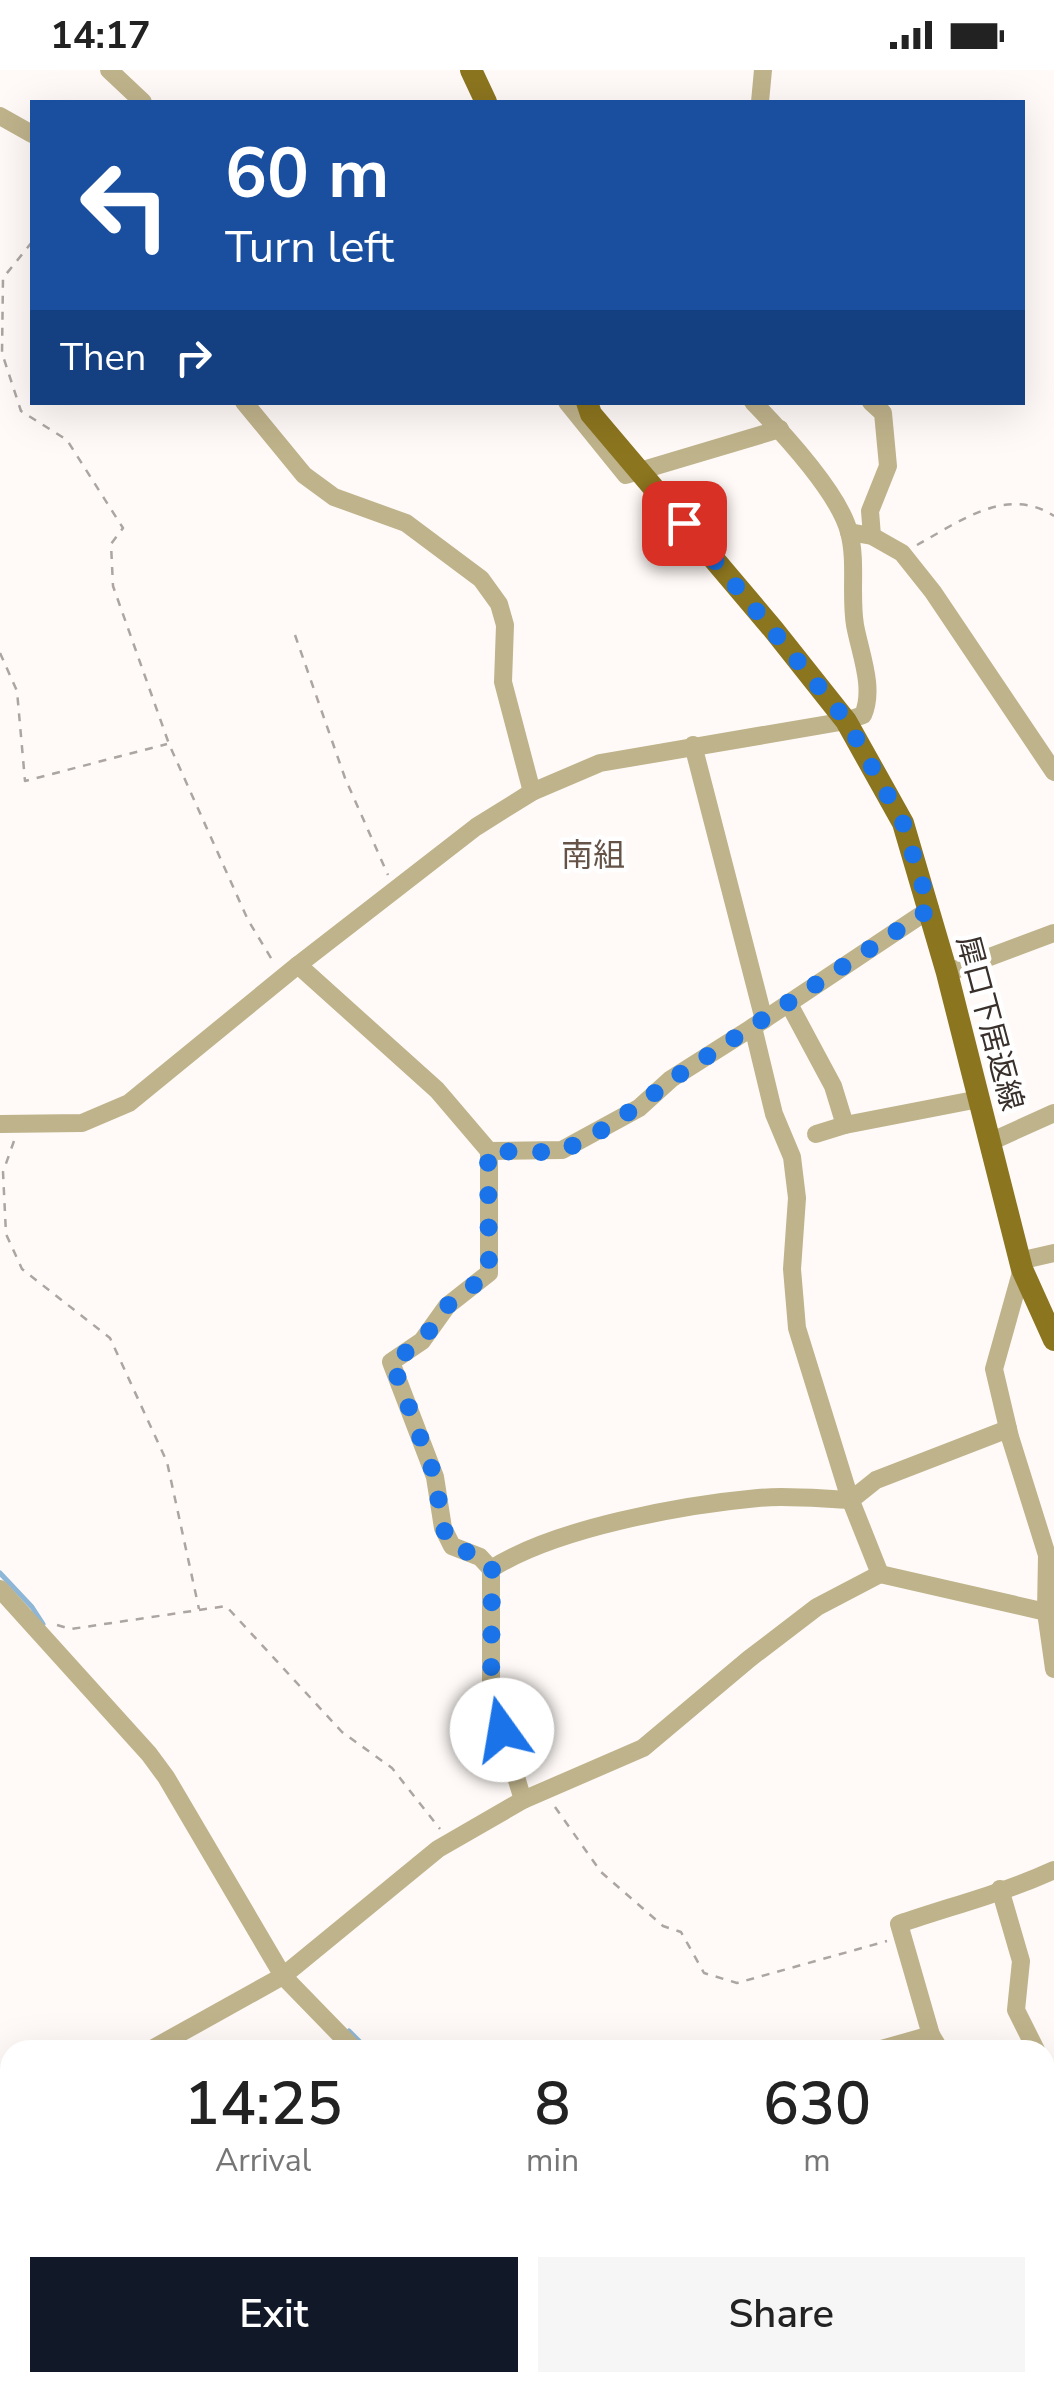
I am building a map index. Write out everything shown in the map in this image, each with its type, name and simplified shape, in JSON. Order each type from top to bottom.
[{"type":"main road","points":[[471,70],[485,100]]},
{"type":"main road","name":"犀口下居返線","points":[[588,405],[591,414],[846,720],[903,823],[930,909],[1021,1265],[1054,1340]]},
{"type":"street","points":[[108,70],[141,100]]},
{"type":"street","points":[[760,100],[764,70]]},
{"type":"street","points":[[0,116],[30,133]]},
{"type":"street","points":[[246,405],[304,475],[334,497],[406,523],[481,579],[500,604],[506,625],[503,682],[532,792]]},
{"type":"street","points":[[569,405],[626,474],[780,429]]},
{"type":"street","points":[[0,1124],[82,1123],[129,1103],[394,890],[476,827],[532,792],[600,762],[863,715],[869,700],[854,620],[849,532],[836,505],[780,429],[756,405]]},
{"type":"street","points":[[872,536],[870,512],[888,466],[883,414],[875,405]]},
{"type":"street","points":[[849,532],[872,536],[902,553],[933,592],[1054,772]]},
{"type":"street","points":[[694,745],[759,1024],[774,1114],[792,1158],[797,1198],[792,1269],[797,1328],[851,1500],[880,1574]]},
{"type":"street","points":[[488,1151],[562,1150],[639,1108],[671,1080],[930,909]]},
{"type":"street","points":[[946,973],[1054,933]]},
{"type":"street","points":[[298,965],[436,1090],[488,1151],[489,1273],[447,1306],[422,1341],[392,1362],[435,1477],[443,1528],[452,1546],[480,1557],[492,1568],[491,1696],[524,1800]]},
{"type":"street","points":[[788,1004],[832,1086],[845,1125]]},
{"type":"street","points":[[816,1134],[979,1098]]},
{"type":"street","points":[[990,1142],[1054,1112]]},
{"type":"street","points":[[1054,1252],[1021,1265],[994,1369],[1008,1430],[1047,1555],[1046,1612],[1054,1669]]},
{"type":"street","points":[[492,1568],[518,1552],[632,1518],[761,1497],[851,1500],[876,1480],[1008,1430]]},
{"type":"street","points":[[168,2040],[283,1976],[330,1934],[450,1842],[524,1800],[642,1748],[749,1658],[818,1607],[880,1574],[1046,1612]]},
{"type":"street","points":[[0,1589],[166,1777],[283,1976],[345,2040]]},
{"type":"street","points":[[934,2040],[900,1924],[1054,1870]]},
{"type":"street","points":[[1000,1889],[1021,1962],[1016,2010],[1031,2040]]},
{"type":"path","points":[[30,244],[3,278],[2,353],[22,412],[67,440],[123,528],[111,544],[113,586],[169,744],[248,920],[282,978]]},
{"type":"path","points":[[902,553],[986,507],[1037,505],[1054,516]]},
{"type":"path","points":[[295,634],[345,778],[394,890]]},
{"type":"path","points":[[0,653],[17,691],[25,781],[169,744]]},
{"type":"path","points":[[21,1122],[3,1172],[6,1234],[22,1269],[110,1338],[167,1462],[199,1610]]},
{"type":"path","points":[[56,1625],[71,1629],[226,1606],[342,1732],[392,1768],[450,1842]]},
{"type":"path","points":[[544,1792],[601,1872],[664,1926],[681,1932],[704,1972],[737,1983],[903,1937]]},
{"type":"waterway","points":[[0,1573],[43,1624]]},
{"type":"waterway","points":[[349,2031],[358,2040]]},
{"type":"district","name":"南組","points":[[593,855]]},
{"type":"route","points":[[502,1730],[491,1696],[492,1568],[480,1557],[452,1546],[443,1528],[435,1477],[392,1362],[422,1341],[447,1306],[489,1273],[488,1151],[562,1150],[639,1108],[671,1080],[930,909],[903,823],[846,720],[684,523]]}]
